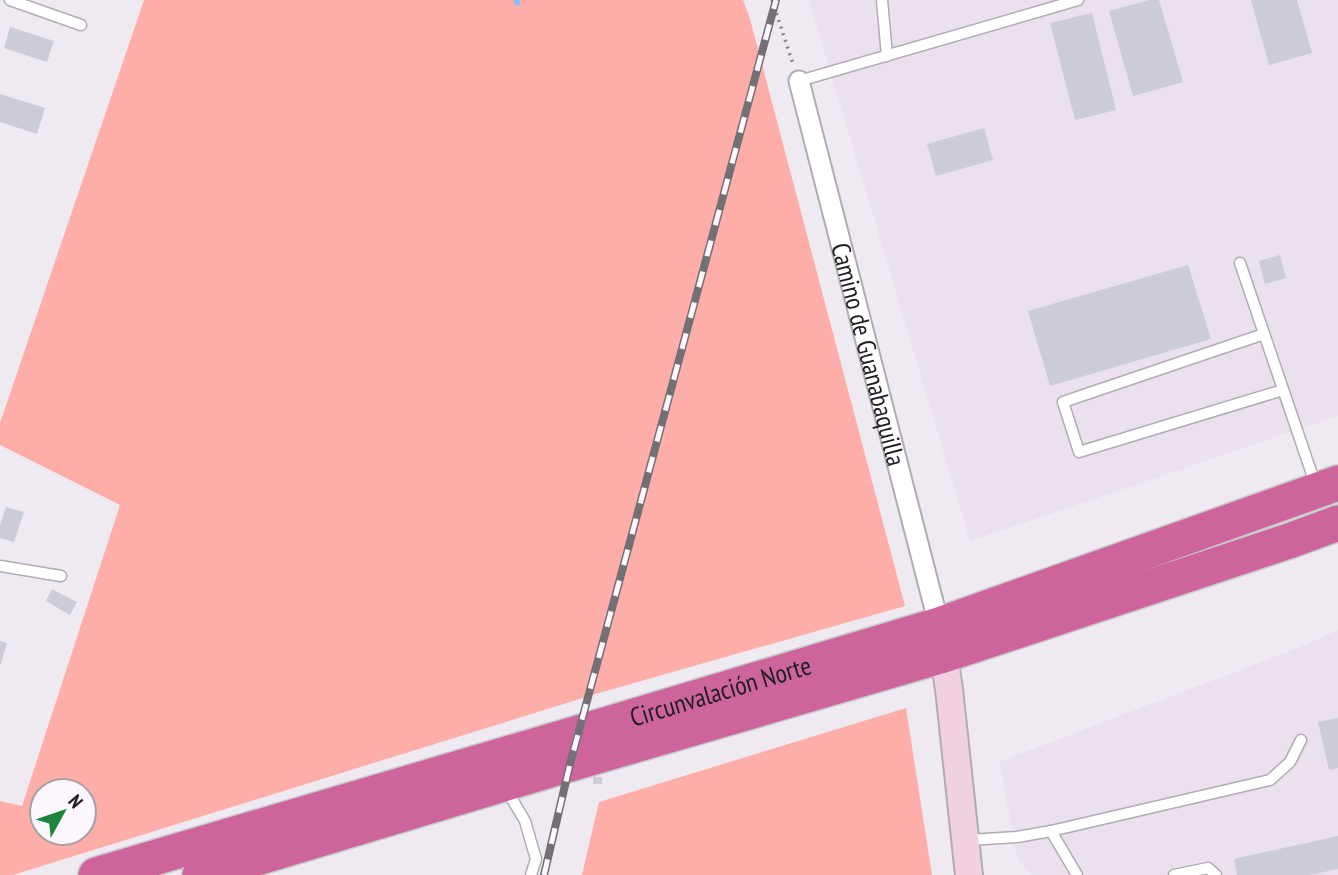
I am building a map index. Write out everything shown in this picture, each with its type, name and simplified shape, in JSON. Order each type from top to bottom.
[{"type":"highway","name":"Circunvalación Norte","points":[[200,875],[503,784],[941,640],[1328,486]]},
{"type":"highway","points":[[1328,486],[1333,524]]},
{"type":"highway","name":"Circunvalación Norte","points":[[96,875],[592,729],[941,640],[1289,541],[1333,524]]},
{"type":"street","name":"Camino de Guanabaquilla","points":[[799,81],[941,640],[950,689],[969,875]]},
{"type":"lane","points":[[10,0],[81,25]]},
{"type":"lane","points":[[882,0],[887,56]]},
{"type":"lane","points":[[799,81],[1078,0]]},
{"type":"lane","points":[[1240,263],[1283,390],[1328,486]]},
{"type":"lane","points":[[1264,334],[1063,402],[1079,452],[1283,390]]},
{"type":"lane","points":[[0,566],[61,576]]},
{"type":"lane","points":[[964,840],[1017,837],[1051,831],[1270,780],[1290,762],[1301,740]]},
{"type":"lane","points":[[503,784],[525,821],[537,859],[531,875]]},
{"type":"lane","points":[[1051,831],[1077,875]]},
{"type":"lane","points":[[1174,875],[1208,868],[1216,875]]},
{"type":"path","points":[[772,0],[799,81]]},
{"type":"shaded area","points":[[144,0],[743,0],[905,606],[599,693],[13,875],[0,875],[0,801],[22,806],[28,788],[28,847],[98,847],[98,777],[31,777],[120,505],[0,445],[0,423]]},
{"type":"shaded area","points":[[809,0],[1338,0],[1338,416],[970,541]]},
{"type":"shaded area","points":[[1338,630],[1338,875],[1032,875],[1018,860],[999,762]]},
{"type":"shaded area","points":[[906,708],[932,875],[582,875],[599,802]]},
{"type":"building","points":[[1149,0],[1159,0],[1183,82],[1133,96],[1109,11]]},
{"type":"building","points":[[1251,0],[1297,0],[1312,53],[1269,65]]},
{"type":"building","points":[[1092,13],[1116,110],[1075,120],[1050,23]]},
{"type":"building","points":[[10,27],[54,41],[47,62],[4,48]]},
{"type":"building","points":[[0,94],[45,108],[37,134],[0,122]]},
{"type":"building","points":[[984,128],[993,160],[936,176],[927,144]]},
{"type":"building","points":[[1280,255],[1286,278],[1265,284],[1259,261]]},
{"type":"building","points":[[1188,265],[1211,339],[1050,386],[1028,311]]},
{"type":"building","points":[[6,507],[24,512],[14,542],[0,538],[0,525]]},
{"type":"building","points":[[52,589],[77,602],[70,615],[46,601]]},
{"type":"building","points":[[0,641],[7,643],[1,664],[0,664]]},
{"type":"building","points":[[1338,718],[1338,768],[1329,770],[1318,722]]},
{"type":"building","points":[[593,777],[602,777],[602,784],[593,784]]},
{"type":"building","points":[[1338,836],[1338,869],[1310,875],[1237,875],[1234,859]]},
{"type":"waterway","points":[[517,0],[517,3],[517,0]]},
{"type":"railway","points":[[544,875],[570,764],[776,0]]}]
